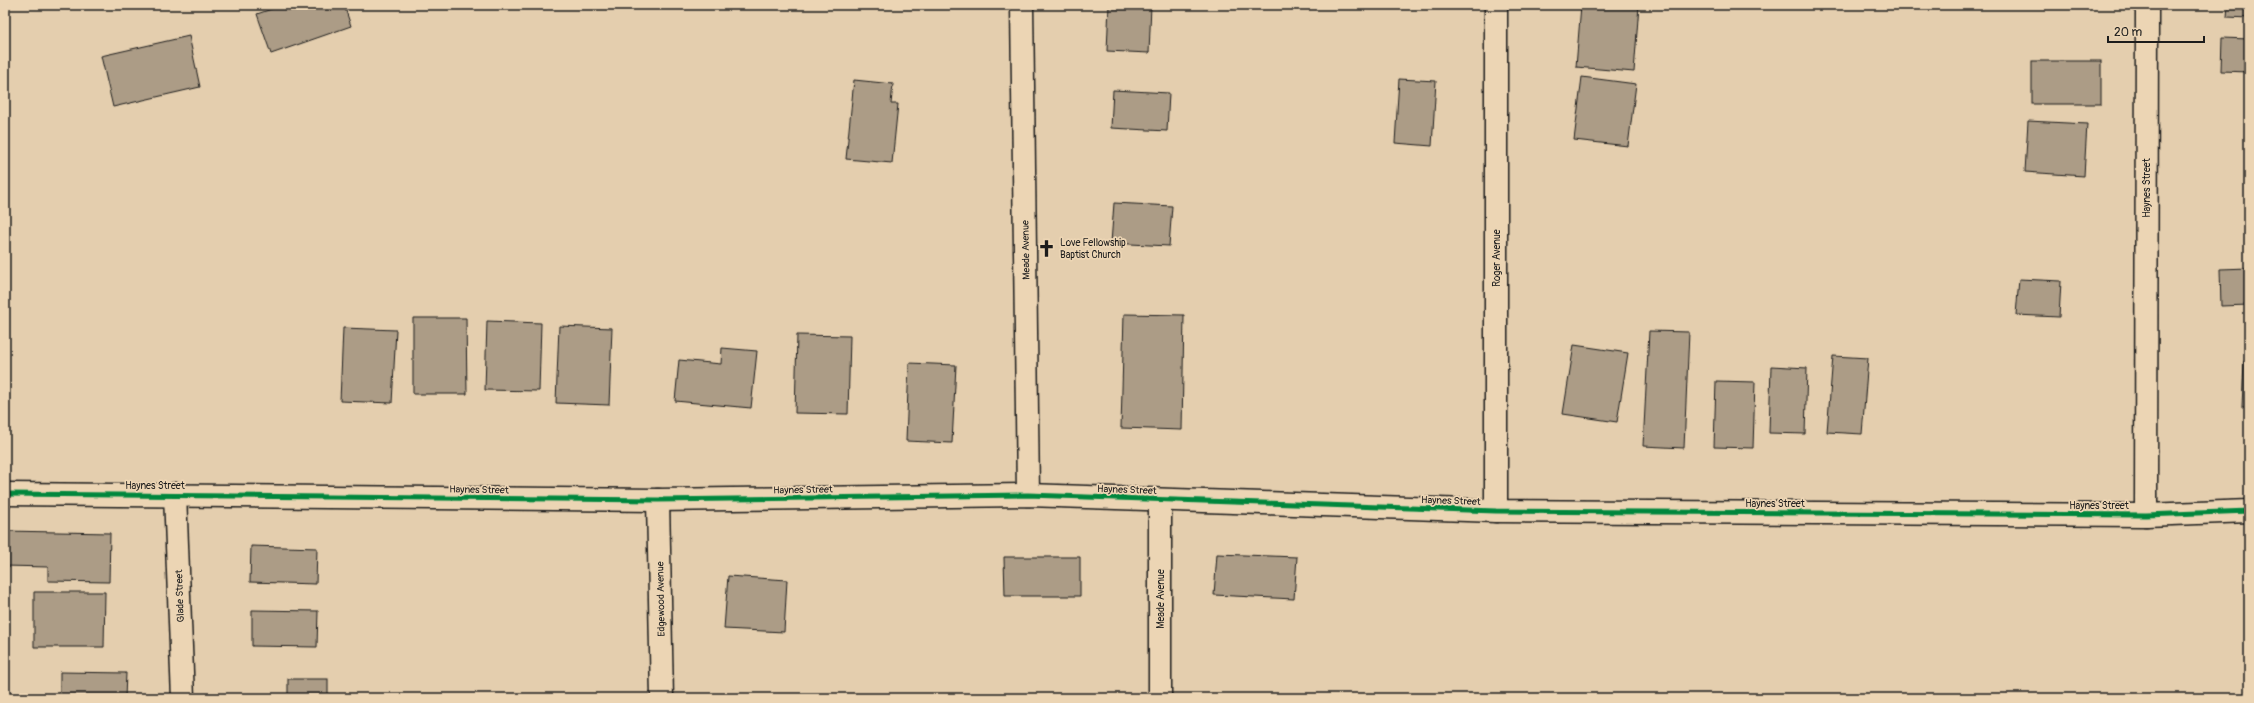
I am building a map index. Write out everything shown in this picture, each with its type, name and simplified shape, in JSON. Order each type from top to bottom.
[{"type":"street","name":"Meade Avenue","points":[[1022,5],[1028,495]]},
{"type":"street","name":"Roger Avenue","points":[[1496,5],[1496,511]]},
{"type":"street","name":"Haynes Street","points":[[2146,515],[2147,5]]},
{"type":"street","name":"Haynes Street","points":[[5,494],[175,494],[658,500],[1028,495],[1496,511],[2146,515],[2249,511]]},
{"type":"street","name":"Glade Street","points":[[175,494],[183,698]]},
{"type":"street","name":"Edgewood Avenue","points":[[658,500],[662,698]]},
{"type":"street","name":"Meade Avenue","points":[[1160,500],[1160,698]]},
{"type":"building","points":[[283,5],[344,5],[351,26],[271,54],[257,14]]},
{"type":"building","points":[[1109,5],[1151,5],[1149,53],[1107,51]]},
{"type":"building","points":[[1581,5],[1639,5],[1634,72],[1576,67]]},
{"type":"building","points":[[2228,5],[2249,5],[2249,18],[2227,17]]},
{"type":"building","points":[[189,36],[200,87],[113,107],[101,56]]},
{"type":"building","points":[[2222,38],[2249,39],[2249,72],[2221,71]]},
{"type":"building","points":[[2032,61],[2101,61],[2101,104],[2032,104]]},
{"type":"building","points":[[1582,77],[1636,84],[1628,146],[1574,140]]},
{"type":"building","points":[[1399,79],[1436,81],[1432,146],[1395,143]]},
{"type":"building","points":[[854,80],[893,84],[891,104],[898,104],[892,163],[846,159]]},
{"type":"building","points":[[1113,90],[1169,93],[1167,131],[1111,128]]},
{"type":"building","points":[[2028,121],[2087,124],[2084,176],[2025,172]]},
{"type":"building","points":[[1114,203],[1172,206],[1169,246],[1111,243]]},
{"type":"building","points":[[2249,268],[2249,305],[2221,306],[2220,269]]},
{"type":"building","points":[[2019,279],[2061,281],[2059,317],[2016,315]]},
{"type":"building","points":[[1124,314],[1184,315],[1182,430],[1121,428]]},
{"type":"building","points":[[413,318],[466,318],[467,394],[413,394]]},
{"type":"building","points":[[487,321],[541,323],[539,391],[485,390]]},
{"type":"building","points":[[559,326],[612,328],[609,405],[556,403]]},
{"type":"building","points":[[343,328],[396,330],[392,403],[340,401]]},
{"type":"building","points":[[1649,331],[1689,332],[1684,448],[1643,446]]},
{"type":"building","points":[[797,335],[850,336],[848,414],[795,413]]},
{"type":"building","points":[[1574,345],[1628,353],[1617,422],[1563,414]]},
{"type":"building","points":[[722,348],[757,351],[751,408],[675,401],[679,360],[721,364]]},
{"type":"building","points":[[1833,356],[1868,358],[1862,434],[1827,432]]},
{"type":"building","points":[[2244,361],[2249,361],[2249,407],[2242,407]]},
{"type":"building","points":[[909,363],[956,365],[952,443],[906,441]]},
{"type":"building","points":[[1771,366],[1807,368],[1805,434],[1769,433]]},
{"type":"building","points":[[1716,381],[1755,382],[1753,448],[1714,447]]},
{"type":"building","points":[[5,531],[110,533],[109,582],[48,581],[48,567],[5,566]]},
{"type":"building","points":[[251,546],[317,548],[316,584],[250,582]]},
{"type":"building","points":[[1217,554],[1297,557],[1294,599],[1214,595]]},
{"type":"building","points":[[1004,557],[1080,557],[1080,596],[1005,596]]},
{"type":"building","points":[[728,576],[787,580],[784,632],[724,629]]},
{"type":"building","points":[[34,592],[105,592],[104,647],[34,647]]},
{"type":"building","points":[[252,610],[318,611],[317,647],[252,646]]},
{"type":"building","points":[[60,672],[126,673],[125,698],[60,698]]},
{"type":"building","points":[[288,679],[328,679],[328,698],[288,698]]},
{"type":"cycle path","points":[[5,494],[658,500],[1028,495],[1496,511],[2146,515],[2249,511]]},
{"type":"place","name":"Love Fellowship Baptist Church","points":[[1047,248]]}]
